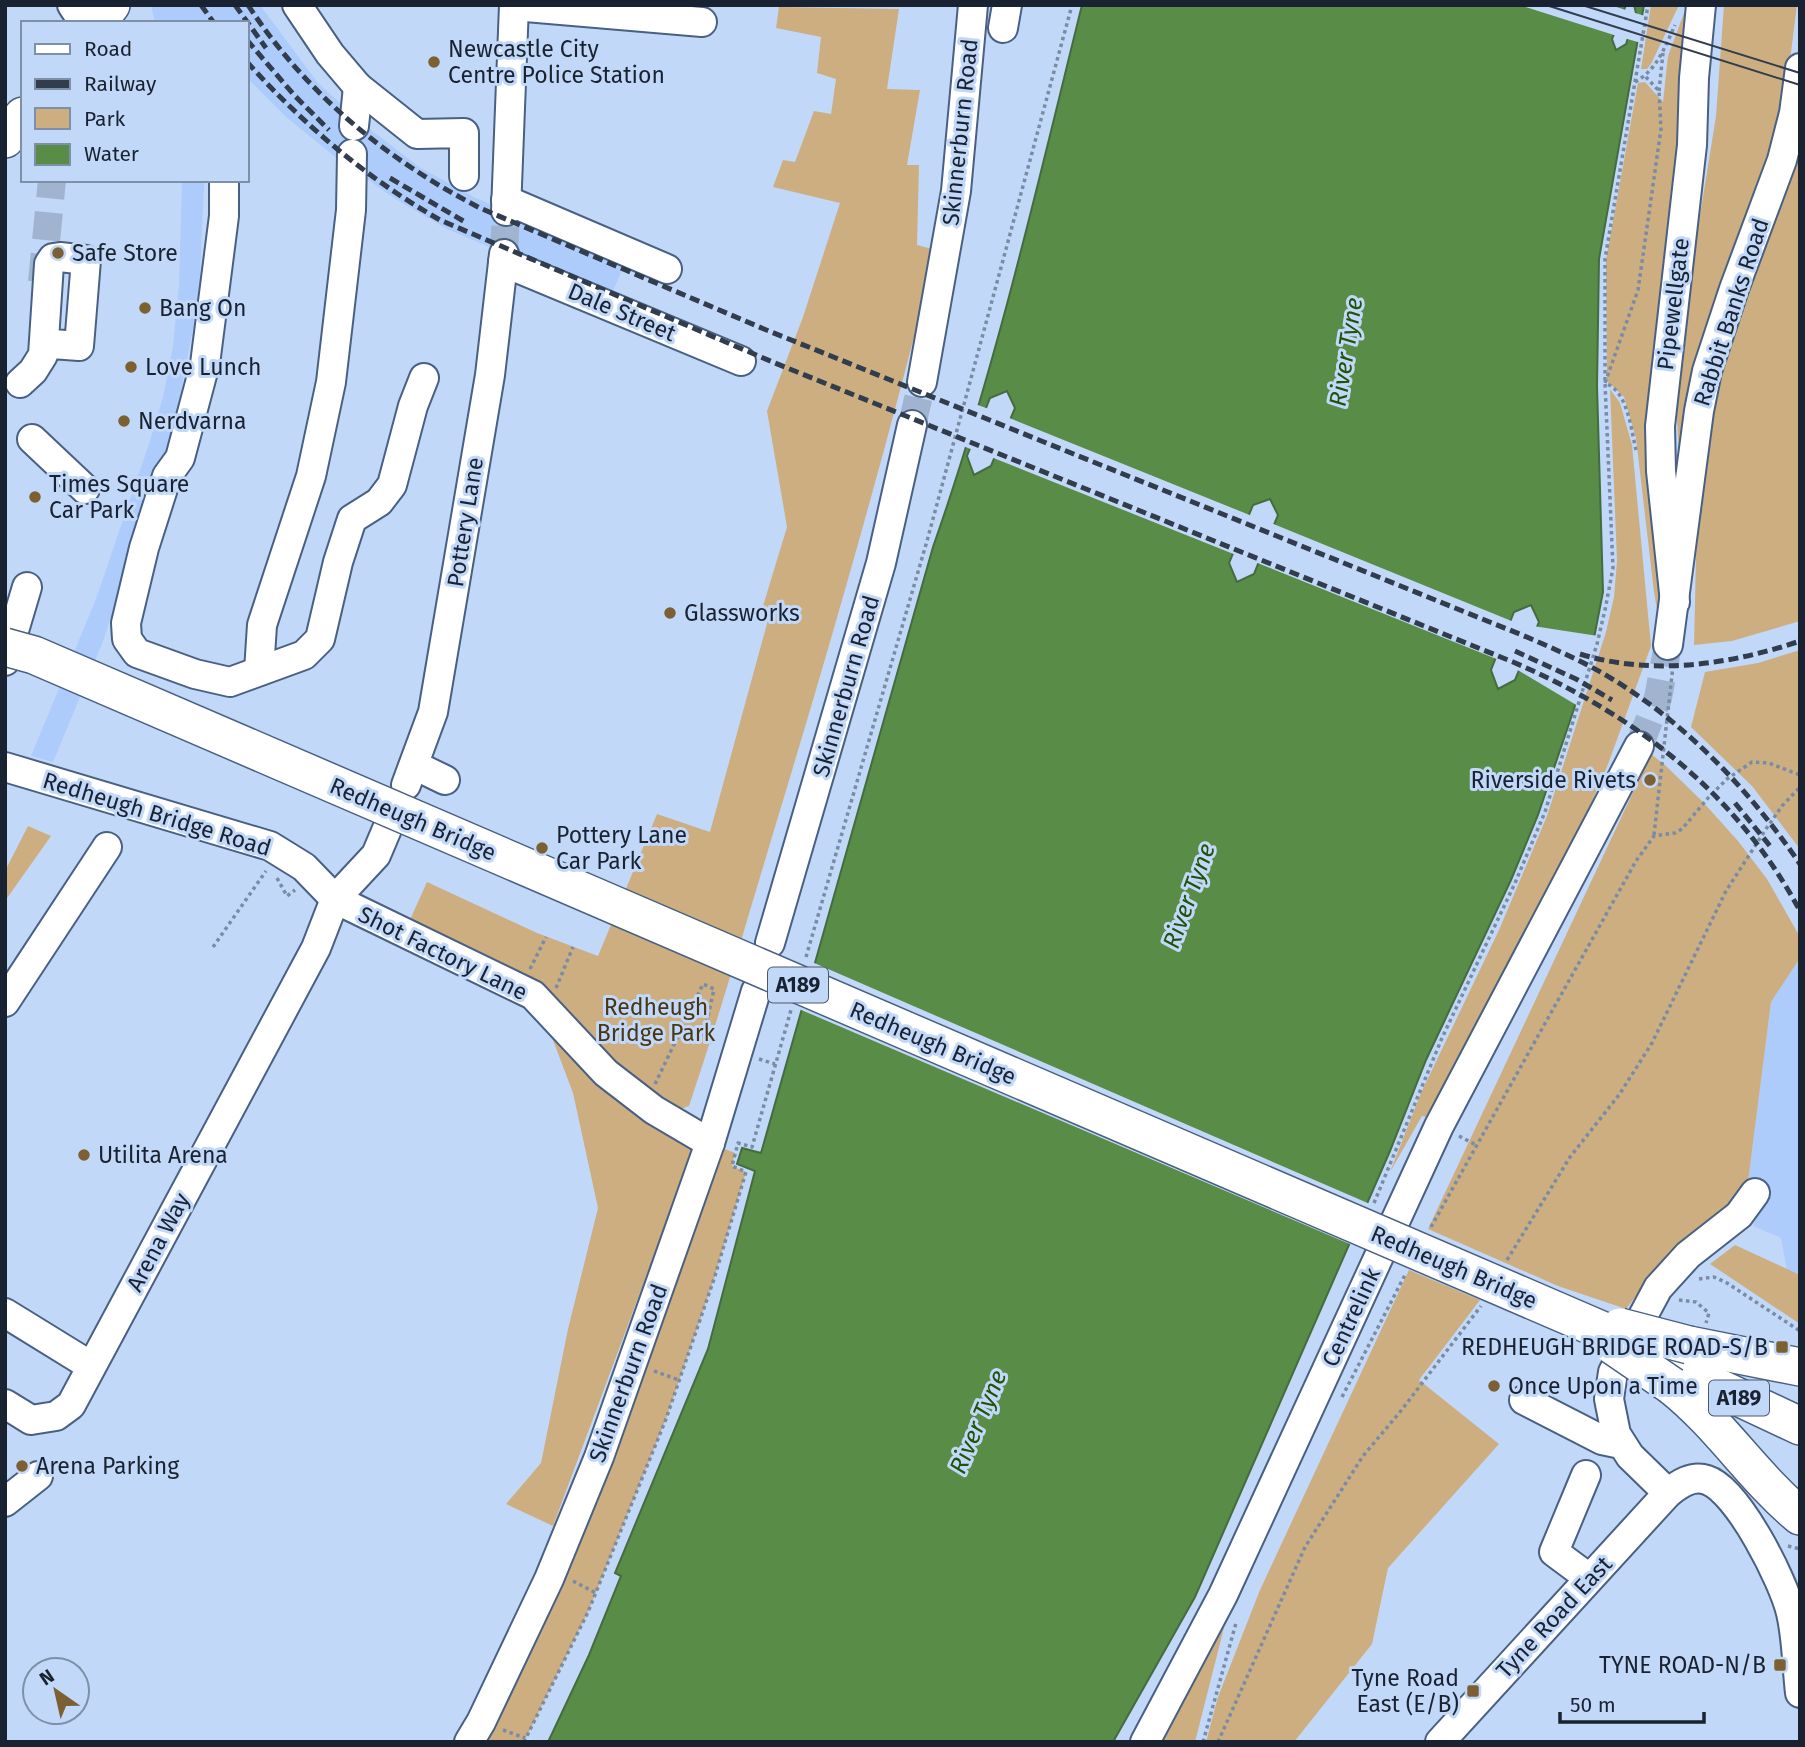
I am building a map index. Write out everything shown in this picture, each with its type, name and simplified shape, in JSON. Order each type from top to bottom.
[{"type":"main road","points":[[5,139],[21,119]]},
{"type":"main road","name":"Redheugh Bridge","points":[[5,649],[47,661],[1402,1246],[1591,1324]]},
{"type":"main road","points":[[1591,1324],[1626,1328],[1686,1356],[1800,1367]]},
{"type":"main road","name":"A189","points":[[1591,1324],[1643,1348],[1686,1356],[1800,1405]]},
{"type":"main road","points":[[1686,1356],[1692,1402],[1766,1485],[1800,1516]]},
{"type":"main road","name":"A189","points":[[1686,1356],[1800,1426]]},
{"type":"street","points":[[297,5],[330,54],[358,87],[417,134],[464,133],[464,176]]},
{"type":"street","name":"Skinnerburn Road","points":[[922,382],[957,191],[973,5]]},
{"type":"street","name":"Pipewellgate","points":[[1675,602],[1662,482],[1660,426],[1692,145],[1694,78],[1701,5]]},
{"type":"street","points":[[667,269],[506,205],[514,6],[702,22]]},
{"type":"street","name":"Rabbit Banks Road","points":[[1675,602],[1699,411],[1707,371],[1782,160],[1794,113],[1800,68]]},
{"type":"street","points":[[354,126],[358,87]]},
{"type":"street","points":[[259,671],[262,625],[311,476],[331,382],[351,210],[352,154]]},
{"type":"street","points":[[223,182],[224,216],[205,364],[180,458],[167,476],[148,536],[126,623],[127,639],[137,653],[169,666],[230,682],[304,655],[320,639],[338,562],[352,519],[379,502],[392,485],[413,406],[425,377]]},
{"type":"street","points":[[20,383],[33,371],[43,355],[49,264],[53,258],[60,257],[86,260],[79,346],[52,344]]},
{"type":"street","name":"Dale Street","points":[[503,258],[741,361]]},
{"type":"street","name":"Pottery Lane","points":[[445,780],[410,775],[433,712],[489,375],[503,258]]},
{"type":"street","name":"Skinnerburn Road","points":[[770,943],[881,563],[912,425]]},
{"type":"street","points":[[32,439],[85,489]]},
{"type":"street","points":[[5,649],[16,590]]},
{"type":"street","points":[[5,661],[16,590]]},
{"type":"street","points":[[1671,653],[1675,602]]},
{"type":"street","name":"Centrelink","points":[[1145,1742],[1223,1595],[1439,1126],[1639,746]]},
{"type":"street","name":"Redheugh Bridge Road","points":[[5,767],[270,846],[312,875],[335,899]]},
{"type":"street","points":[[335,899],[376,855],[387,829]]},
{"type":"street","points":[[5,1002],[107,847]]},
{"type":"street","name":"Shot Factory Lane","points":[[335,899],[533,995],[606,1073],[654,1110],[710,1143]]},
{"type":"street","name":"Arena Way","points":[[5,1404],[31,1420],[56,1416],[71,1405],[316,948],[335,899]]},
{"type":"street","name":"Skinnerburn Road","points":[[469,1742],[549,1579],[599,1457],[710,1143],[755,991]]},
{"type":"street","points":[[1755,1193],[1739,1215],[1674,1269],[1645,1309],[1612,1372],[1609,1399],[1613,1424],[1621,1444],[1668,1493],[1691,1479],[1708,1480],[1727,1495],[1756,1536],[1776,1571],[1791,1613],[1800,1693]]},
{"type":"street","points":[[5,1313],[91,1366]]},
{"type":"street","points":[[1524,1400],[1602,1440],[1621,1444]]},
{"type":"street","points":[[1586,1475],[1554,1552],[1589,1578]]},
{"type":"street","points":[[5,1502],[38,1476]]},
{"type":"street","name":"Tyne Road East","points":[[1440,1742],[1668,1493]]},
{"type":"path","points":[[806,959],[927,541],[1072,5]]},
{"type":"path","points":[[1371,1209],[1442,1038],[1515,883],[1545,812],[1603,621],[1613,568],[1605,383],[1605,259],[1648,5]]},
{"type":"path","points":[[1635,82],[1645,76],[1664,51],[1677,20]]},
{"type":"path","points":[[1659,91],[1664,51]]},
{"type":"path","points":[[1427,1235],[1623,885],[1654,836],[1671,653]]},
{"type":"path","points":[[1654,836],[1675,833],[1682,829],[1727,779],[1752,762],[1769,764],[1800,775]]},
{"type":"path","points":[[213,947],[262,874]]},
{"type":"path","points":[[555,990],[573,947]]},
{"type":"path","points":[[646,1080],[654,1086],[703,984],[714,989],[703,1039]]},
{"type":"path","points":[[524,1742],[596,1593],[666,1419],[714,1279],[746,1172],[732,1167],[738,1143],[752,1147],[792,1006]]},
{"type":"path","points":[[1338,1404],[1409,1267]]},
{"type":"path","points":[[1670,1299],[1696,1302],[1709,1313],[1686,1356]]},
{"type":"path","points":[[579,1584],[596,1593]]},
{"type":"path","points":[[1203,1742],[1237,1621]]},
{"type":"shaded area","points":[[151,5],[260,5],[318,83],[361,122],[419,167],[476,198],[625,263],[610,298],[447,229],[397,200],[334,156],[286,117],[248,79],[248,21],[155,21]]},
{"type":"shaded area","points":[[182,182],[204,182],[199,298],[174,426],[102,644],[53,762],[31,756],[96,599],[149,444],[163,397],[173,346],[179,285]]},
{"type":"shaded area","points":[[1800,958],[1800,1275],[1787,1270],[1781,1238],[1753,1226],[1764,1196],[1747,1190],[1771,1002]]},
{"type":"green space","points":[[1651,5],[1679,5],[1651,64],[1647,69],[1641,69]]},
{"type":"green space","points":[[1687,5],[1661,632],[1636,438],[1624,397],[1607,381],[1606,260],[1638,83],[1645,82],[1663,102],[1668,56]]},
{"type":"green space","points":[[1724,5],[1797,5],[1783,115],[1680,464],[1674,378],[1716,116]]},
{"type":"green space","name":"Redheugh Bridge Park","points":[[779,7],[899,9],[887,89],[920,90],[907,165],[919,165],[917,245],[936,250],[859,540],[712,1037],[689,1106],[675,1111],[621,1068],[539,981],[409,922],[427,882],[537,933],[598,956],[657,814],[710,832],[771,609],[763,606],[787,527],[767,411],[803,317],[840,203],[773,187],[783,160],[795,162],[814,111],[831,114],[836,79],[817,73],[821,37],[776,28]]},
{"type":"green space","points":[[1800,118],[1800,621],[1732,641],[1694,645],[1697,517],[1708,391]]},
{"type":"green space","points":[[1610,389],[1620,403],[1632,445],[1651,646],[1607,767],[1588,810],[1466,1050],[1427,1117],[1422,1116],[1390,1172],[1421,1093],[1499,930],[1547,816],[1606,632],[1614,597],[1617,561]]},
{"type":"green space","points":[[1800,650],[1800,849],[1752,786],[1691,727],[1705,672],[1758,663]]},
{"type":"green space","points":[[1651,754],[1703,802],[1767,879],[1800,937],[1800,958],[1771,1002],[1747,1190],[1670,1251],[1626,1309],[1558,1286],[1428,1229]]},
{"type":"green space","points":[[28,826],[51,836],[5,901],[5,871]]},
{"type":"green space","points":[[542,1011],[695,1145],[553,1526],[506,1504],[541,1463],[568,1329],[598,1208],[573,1093]]},
{"type":"green space","points":[[710,1143],[735,1153],[732,1166],[746,1172],[714,1279],[666,1419],[588,1612],[524,1742],[469,1742],[481,1722]]},
{"type":"green space","points":[[1735,1245],[1800,1275],[1800,1324],[1710,1264]]},
{"type":"green space","points":[[1409,1270],[1480,1300],[1419,1380],[1499,1444],[1388,1568],[1372,1644],[1294,1742],[1206,1742],[1218,1697],[1260,1590]]},
{"type":"green space","points":[[1230,1604],[1195,1742],[1157,1742]]},
{"type":"water","name":"River Tyne","points":[[1082,5],[1626,5],[1612,39],[1616,50],[1626,44],[1636,13],[1634,5],[1644,5],[1599,259],[1597,386],[1603,592],[1594,638],[1574,709],[1538,815],[1511,880],[1426,1060],[1390,1151],[1195,1597],[1113,1742],[548,1742],[589,1655],[621,1576],[615,1573],[708,1349],[755,1171],[737,1164],[742,1148],[761,1153],[933,547],[996,346]],"holes":[[[1007,391],[1015,408],[991,466],[974,475],[967,456],[990,398]],[[1270,499],[1278,515],[1254,574],[1237,582],[1229,563],[1253,505]],[[1531,605],[1539,622],[1515,680],[1498,689],[1491,670],[1514,612]]]},
{"type":"pier","points":[[1519,5],[1610,5],[1626,10],[1617,36]]},
{"type":"pier","points":[[1632,12],[1645,16],[1641,43],[1624,38]]},
{"type":"pier","points":[[975,404],[989,409],[973,450],[963,446]]},
{"type":"pier","points":[[1007,417],[1252,516],[1236,555],[991,457]]},
{"type":"pier","points":[[1271,523],[1514,622],[1499,660],[1255,562]]},
{"type":"pier","points":[[1533,626],[1598,636],[1578,706],[1516,669]]},
{"type":"pier","points":[[812,962],[1370,1204],[1352,1245],[799,1009]]},
{"type":"tunnel","points":[[42,282],[52,182]]},
{"type":"tunnel","points":[[504,254],[506,211]]},
{"type":"tunnel","points":[[912,425],[922,382]]},
{"type":"tunnel","points":[[1639,746],[1658,698],[1668,645]]},
{"type":"tram line","points":[[1546,5],[1800,85]]},
{"type":"tram line","points":[[1582,5],[1800,73]]},
{"type":"railway","points":[[201,5],[213,21]]},
{"type":"railway","points":[[235,5],[247,21]]},
{"type":"railway","points":[[248,5],[296,68],[351,122],[413,169],[480,208],[764,329],[1522,635],[1594,669],[1661,713],[1712,758],[1759,809],[1800,864]]},
{"type":"railway","points":[[248,23],[266,48]]},
{"type":"railway","points":[[248,41],[294,95],[329,130]]},
{"type":"railway","points":[[248,63],[337,149],[413,204],[440,220],[775,363],[1513,662],[1600,706],[1678,762],[1713,794],[1746,830],[1775,869],[1800,911]]},
{"type":"railway","points":[[390,178],[465,222]]},
{"type":"railway","points":[[1580,654],[1635,665],[1690,665],[1746,656],[1800,641]]},
{"type":"railway","points":[[1515,651],[1576,679],[1612,700]]},
{"type":"railway","points":[[1735,803],[1770,846]]},
{"type":"place","name":"Newcastle City Centre Police Station","points":[[434,62]]},
{"type":"place","name":"Safe Store","points":[[58,253]]},
{"type":"place","name":"Bang On","points":[[145,308]]},
{"type":"place","name":"Love Lunch","points":[[131,367]]},
{"type":"place","name":"Nerdvarna","points":[[124,421]]},
{"type":"place","name":"Times Square Car Park","points":[[35,497]]},
{"type":"place","name":"Glassworks","points":[[670,613]]},
{"type":"place","name":"Riverside Rivets","points":[[1650,780]]},
{"type":"place","name":"Pottery Lane Car Park","points":[[542,848]]},
{"type":"place","name":"Utilita Arena","points":[[84,1155]]},
{"type":"place","name":"REDHEUGH BRIDGE ROAD-S/B","points":[[1782,1347]]},
{"type":"place","name":"Once Upon a Time","points":[[1494,1386]]},
{"type":"place","name":"Arena Parking","points":[[22,1466]]},
{"type":"place","name":"TYNE ROAD-N/B","points":[[1780,1665]]},
{"type":"place","name":"Tyne Road East (E/B)","points":[[1473,1691]]}]
